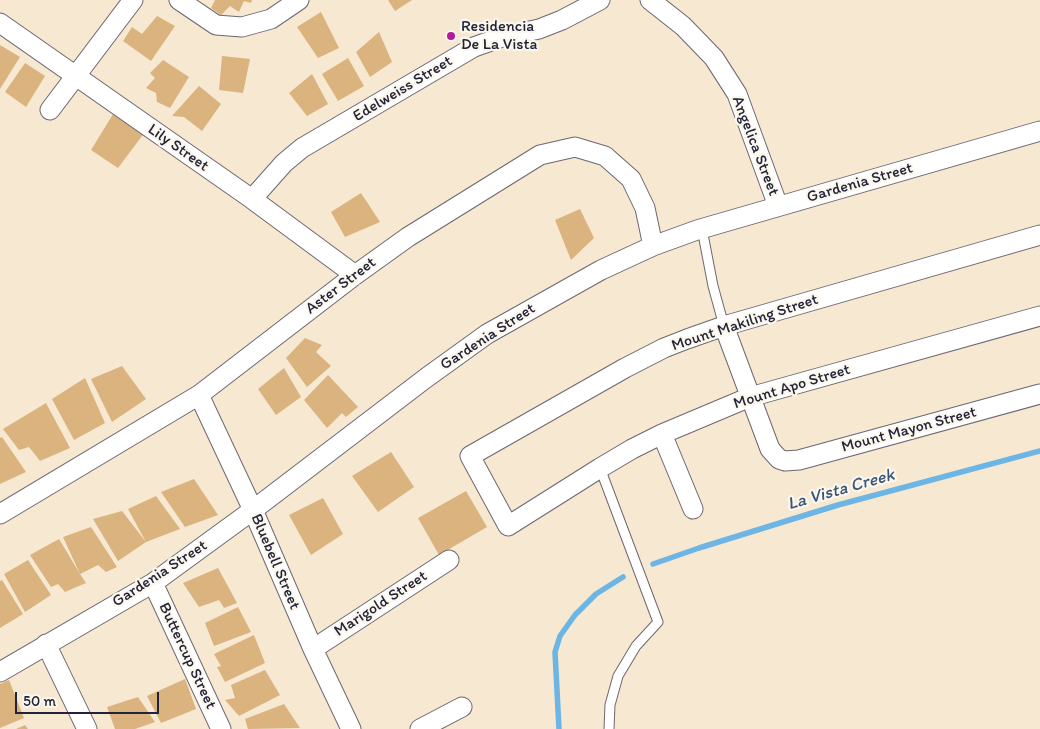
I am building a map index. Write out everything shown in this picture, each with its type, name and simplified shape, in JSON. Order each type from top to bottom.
[{"type":"street","points":[[50,110],[132,0]]},
{"type":"street","points":[[179,0],[216,25],[242,27],[271,18],[299,0]]},
{"type":"street","name":"Edelweiss Street","points":[[252,199],[284,163],[302,148],[474,47],[502,37],[539,29],[562,20],[600,0]]},
{"type":"street","name":"Angelica Street","points":[[650,0],[683,26],[714,58],[737,94],[778,206]]},
{"type":"street","name":"Lily Street","points":[[0,23],[252,199],[355,275]]},
{"type":"street","name":"Gardenia Street","points":[[0,672],[153,583],[487,334],[602,270],[653,246],[702,229],[1040,131]]},
{"type":"street","name":"Aster Street","points":[[0,514],[199,395],[355,275],[408,237],[540,155],[575,147],[605,156],[631,179],[645,208],[653,246]]},
{"type":"street","name":"Mount Makiling Street","points":[[508,526],[470,456],[625,368],[664,348],[724,326],[1040,235]]},
{"type":"street","name":"Mount Apo Street","points":[[508,526],[600,468],[662,434],[750,397],[1040,316]]},
{"type":"street","points":[[724,326],[750,397]]},
{"type":"street","name":"Mount Mayon Street","points":[[750,397],[770,449],[785,461],[799,460],[1040,394]]},
{"type":"street","name":"Bluebell Street","points":[[199,395],[253,510],[313,649],[351,729]]},
{"type":"street","points":[[662,434],[693,509]]},
{"type":"street","name":"Marigold Street","points":[[313,649],[448,560]]},
{"type":"street","name":"Buttercup Street","points":[[153,583],[221,729]]},
{"type":"street","points":[[46,644],[87,729]]},
{"type":"street","points":[[420,729],[462,707]]},
{"type":"lane","points":[[702,229],[713,286],[724,326]]},
{"type":"lane","points":[[600,468],[658,622],[636,646],[618,676],[610,705],[609,729]]},
{"type":"building","points":[[215,0],[252,0],[251,3],[244,1],[239,12],[230,6],[221,15],[211,8]]},
{"type":"building","points":[[388,0],[412,0],[395,11]]},
{"type":"building","points":[[321,12],[339,48],[318,58],[297,27]]},
{"type":"building","points":[[157,16],[175,26],[151,61],[123,41],[132,27],[142,34]]},
{"type":"building","points":[[379,32],[392,62],[370,77],[356,52]]},
{"type":"building","points":[[0,45],[20,57],[0,89]]},
{"type":"building","points":[[222,56],[250,59],[243,93],[219,90]]},
{"type":"building","points":[[348,58],[364,86],[338,101],[322,74]]},
{"type":"building","points":[[163,60],[189,77],[170,108],[157,102],[156,93],[146,88],[155,78],[150,73]]},
{"type":"building","points":[[25,63],[45,76],[26,107],[5,92]]},
{"type":"building","points":[[312,74],[328,104],[307,116],[289,93]]},
{"type":"building","points":[[199,86],[221,104],[202,131],[184,117],[172,116]]},
{"type":"building","points":[[115,111],[145,132],[118,168],[91,150]]},
{"type":"building","points":[[361,193],[380,222],[345,237],[331,212]]},
{"type":"building","points":[[580,209],[594,238],[571,260],[555,220]]},
{"type":"building","points":[[305,338],[322,345],[316,352],[331,366],[307,387],[286,358]]},
{"type":"building","points":[[122,366],[146,399],[112,422],[91,379]]},
{"type":"building","points":[[284,368],[301,397],[276,415],[258,389]]},
{"type":"building","points":[[328,375],[358,407],[346,417],[342,413],[327,428],[304,400]]},
{"type":"building","points":[[85,378],[105,423],[74,440],[52,399]]},
{"type":"building","points":[[46,403],[70,448],[40,461],[29,447],[19,450],[3,429]]},
{"type":"building","points":[[2,437],[26,472],[0,484],[0,438]]},
{"type":"building","points":[[391,452],[414,487],[378,512],[352,476]]},
{"type":"building","points":[[194,479],[218,515],[185,527],[161,492]]},
{"type":"building","points":[[466,491],[487,527],[439,555],[418,518]]},
{"type":"building","points":[[156,496],[180,529],[146,542],[128,509]]},
{"type":"building","points":[[323,498],[343,534],[311,555],[289,515]]},
{"type":"building","points":[[122,511],[146,542],[118,561],[93,519]]},
{"type":"building","points":[[91,527],[117,567],[106,572],[98,565],[80,574],[63,537]]},
{"type":"building","points":[[59,539],[86,583],[65,592],[58,584],[51,587],[30,555]]},
{"type":"building","points":[[28,560],[51,595],[25,612],[4,574]]},
{"type":"building","points":[[218,568],[237,603],[224,608],[219,600],[199,607],[183,583]]},
{"type":"building","points":[[2,580],[23,614],[0,628],[0,581]]},
{"type":"building","points":[[238,607],[251,632],[214,646],[205,623]]},
{"type":"building","points":[[254,635],[265,663],[225,682],[217,667],[221,666],[214,654]]},
{"type":"building","points":[[265,670],[280,695],[239,716],[225,700],[235,698],[231,685]]},
{"type":"building","points":[[185,679],[196,709],[161,723],[147,696]]},
{"type":"building","points":[[9,680],[24,718],[0,728],[0,684]]},
{"type":"building","points":[[138,697],[155,722],[135,729],[115,729],[107,707]]},
{"type":"building","points":[[284,704],[300,728],[248,729],[245,719]]},
{"type":"building","points":[[25,725],[28,729],[16,729]]},
{"type":"waterway","name":"La Vista Creek","points":[[653,564],[838,505],[1040,451]]},
{"type":"waterway","name":"La Vista Creek","points":[[559,729],[555,652],[560,636],[575,615],[596,594],[623,577]]},
{"type":"place","name":"Residencia De La Vista","points":[[451,36]]}]
